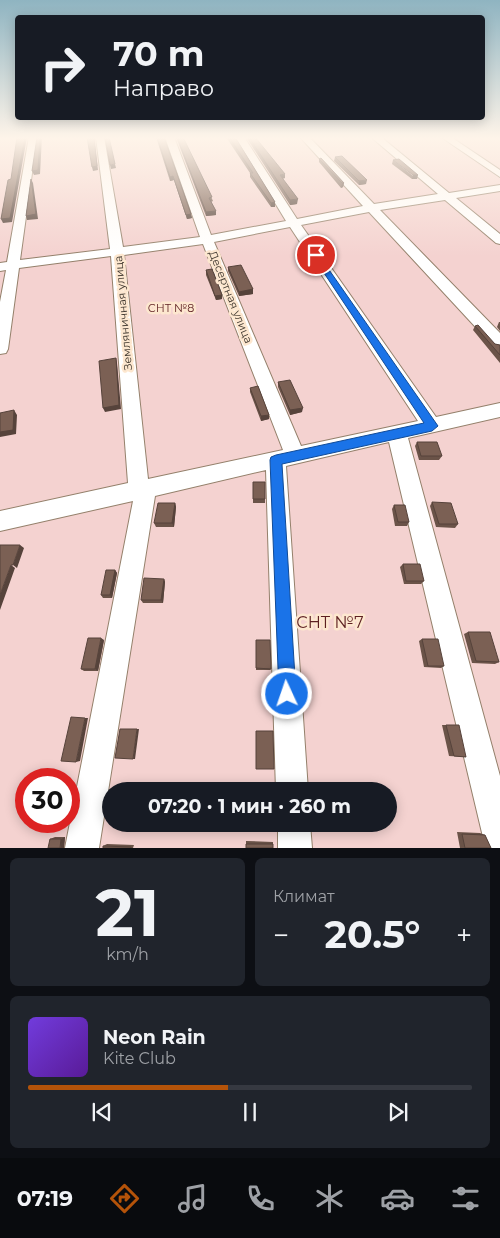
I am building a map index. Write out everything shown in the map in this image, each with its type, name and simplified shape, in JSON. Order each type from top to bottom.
[{"type":"street","points":[[0,349],[27,177]]},
{"type":"street","name":"Земляничная улица","points":[[82,848],[143,489],[117,252],[106,177]]},
{"type":"street","name":"Десертная улица","points":[[184,177],[285,458],[292,782]]},
{"type":"street","points":[[263,177],[432,426]]},
{"type":"street","points":[[341,177],[500,343]]},
{"type":"street","points":[[422,177],[500,240]]},
{"type":"street","points":[[0,267],[207,240],[371,208],[500,188]]},
{"type":"street","points":[[0,521],[500,410]]},
{"type":"street","points":[[398,434],[500,837]]},
{"type":"street","points":[[294,832],[295,848]]},
{"type":"green space","points":[[0,177],[500,177],[500,848],[0,848]]},
{"type":"building","points":[[11,177],[18,177],[10,218],[1,219],[8,180]]},
{"type":"building","points":[[173,177],[178,177],[191,214],[186,215]]},
{"type":"building","points":[[192,177],[202,177],[212,197],[209,198],[216,211],[206,212]]},
{"type":"building","points":[[253,177],[259,177],[275,202],[271,203]]},
{"type":"building","points":[[275,177],[281,177],[298,199],[290,200]]},
{"type":"building","points":[[355,177],[363,177],[367,180],[359,181]]},
{"type":"building","points":[[31,179],[36,214],[26,216]]},
{"type":"building","points":[[241,265],[253,289],[239,292],[228,267]]},
{"type":"building","points":[[212,269],[222,295],[215,296],[206,270]]},
{"type":"building","points":[[478,325],[495,344],[500,345],[500,355],[475,326]]},
{"type":"building","points":[[116,358],[119,405],[103,408],[99,361]]},
{"type":"building","points":[[290,380],[303,408],[290,410],[278,382]]},
{"type":"building","points":[[258,386],[269,415],[261,416],[250,388]]},
{"type":"building","points":[[14,410],[13,430],[0,432],[0,413]]},
{"type":"building","points":[[417,442],[437,442],[442,456],[421,456]]},
{"type":"building","points":[[253,482],[265,482],[265,499],[253,499]]},
{"type":"building","points":[[432,502],[451,503],[458,524],[439,524]]},
{"type":"building","points":[[158,503],[175,503],[172,523],[154,523]]},
{"type":"building","points":[[394,505],[405,505],[409,522],[398,522]]},
{"type":"building","points":[[0,545],[20,545],[0,595]]},
{"type":"building","points":[[403,564],[420,564],[424,581],[406,581]]},
{"type":"building","points":[[106,570],[115,570],[110,595],[101,595]]},
{"type":"building","points":[[144,578],[164,579],[161,600],[141,600]]},
{"type":"building","points":[[468,632],[490,632],[499,662],[476,661]]},
{"type":"building","points":[[88,638],[101,638],[95,669],[81,669]]},
{"type":"building","points":[[422,639],[438,639],[444,666],[428,666]]},
{"type":"building","points":[[256,640],[270,640],[271,669],[256,668]]},
{"type":"building","points":[[71,717],[85,718],[76,762],[61,761]]},
{"type":"building","points":[[446,725],[459,725],[466,757],[454,756]]},
{"type":"building","points":[[120,729],[137,729],[133,759],[115,758]]},
{"type":"building","points":[[256,731],[273,731],[274,769],[256,769]]},
{"type":"building","points":[[462,834],[485,835],[491,848],[465,848]]},
{"type":"building","points":[[50,839],[61,839],[60,848],[48,848]]},
{"type":"building","points":[[246,844],[273,844],[273,848],[246,848]]},
{"type":"building","points":[[103,846],[131,847],[131,848],[103,848]]},
{"type":"route","points":[[287,694],[276,460],[432,426],[316,255]]},
{"type":"park label","name":"СНТ №8","points":[[171,308]]},
{"type":"park label","name":"СНТ №7","points":[[330,622]]}]
